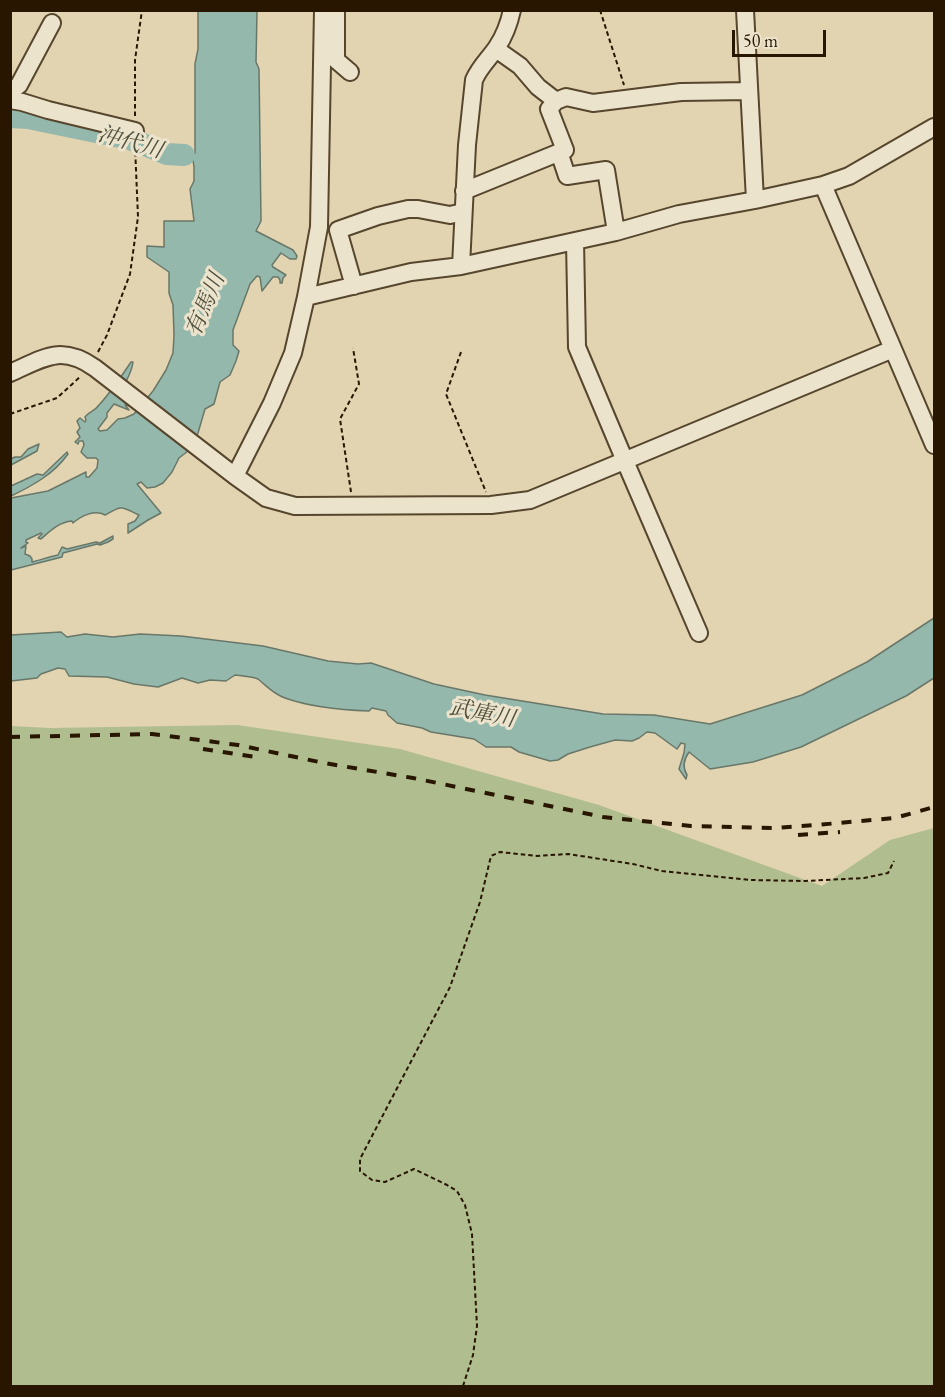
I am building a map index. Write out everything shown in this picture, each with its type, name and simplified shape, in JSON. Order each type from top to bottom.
[{"type":"street","points":[[230,473],[272,403],[293,353],[306,297],[319,227],[323,10]]},
{"type":"street","points":[[336,10],[336,60],[350,72]]},
{"type":"street","points":[[461,266],[467,146],[474,80],[478,70],[496,49],[508,29],[512,10]]},
{"type":"street","points":[[745,10],[755,200]]},
{"type":"street","points":[[10,92],[19,85],[52,23]]},
{"type":"street","points":[[496,49],[520,66],[538,87],[555,101]]},
{"type":"street","points":[[464,191],[565,150],[549,109],[555,101],[566,97],[592,103],[681,92],[749,91]]},
{"type":"street","points":[[10,100],[135,134]]},
{"type":"street","points":[[306,297],[411,272],[461,266],[616,232],[679,214],[823,185],[849,176],[934,128]]},
{"type":"street","points":[[559,152],[567,176],[606,170],[616,232]]},
{"type":"street","points":[[823,185],[934,445]]},
{"type":"street","points":[[354,286],[338,230],[378,216],[408,209],[450,214],[463,212]]},
{"type":"street","points":[[575,241],[578,347],[699,633]]},
{"type":"street","points":[[10,373],[49,356],[58,354],[77,357],[266,498],[295,506],[491,505],[530,500],[893,349]]},
{"type":"path","points":[[10,414],[57,398],[93,367],[130,274],[138,217],[135,162],[135,60],[142,10]]},
{"type":"path","points":[[600,10],[628,98]]},
{"type":"path","points":[[352,348],[359,384],[340,419],[353,505]]},
{"type":"path","points":[[461,352],[446,393],[491,505]]},
{"type":"path","points":[[463,1386],[473,1355],[477,1326],[472,1234],[465,1205],[457,1191],[414,1169],[385,1182],[372,1180],[360,1171],[360,1159],[450,987],[480,902],[491,856],[500,852],[537,856],[568,854],[662,871],[750,880],[805,881],[864,878],[888,873],[894,861]]},
{"type":"green space","points":[[237,725],[400,749],[599,805],[822,886],[890,840],[934,828],[934,1386],[11,1386],[11,726],[50,728]]},
{"type":"water","name":"有馬川","points":[[198,11],[257,11],[256,62],[259,69],[261,221],[256,231],[293,250],[297,256],[296,259],[290,259],[281,253],[272,265],[286,275],[282,283],[278,277],[273,277],[262,291],[260,277],[257,276],[250,284],[233,330],[233,345],[239,351],[236,361],[230,375],[220,382],[214,404],[205,409],[198,433],[188,451],[179,458],[163,483],[147,488],[141,482],[137,484],[161,513],[128,533],[128,524],[135,521],[139,515],[122,508],[105,515],[93,513],[73,523],[72,521],[63,523],[41,539],[38,538],[41,533],[26,540],[28,543],[21,548],[26,546],[25,554],[30,556],[32,562],[58,555],[62,547],[67,549],[100,543],[113,536],[113,539],[100,545],[63,553],[62,557],[11,570],[11,498],[48,491],[86,472],[86,477],[89,477],[97,468],[98,460],[87,458],[81,452],[83,441],[79,441],[78,444],[75,442],[80,437],[77,432],[80,428],[77,421],[80,418],[85,422],[86,415],[96,409],[131,362],[133,362],[131,370],[121,392],[130,406],[125,405],[129,410],[114,404],[98,429],[107,430],[118,419],[134,414],[153,391],[173,353],[173,305],[169,293],[169,272],[147,257],[147,246],[164,247],[164,221],[194,221],[190,189],[194,181],[193,160],[180,155],[166,157],[156,152],[156,149],[166,153],[192,155],[195,153],[195,64],[198,49]]},
{"type":"water","points":[[39,444],[37,451],[11,465],[11,459],[21,457],[28,449]]},
{"type":"water","points":[[67,452],[68,454],[62,461],[35,484],[11,496],[11,486],[37,474],[43,475]]},
{"type":"water","name":"武庫川","points":[[934,618],[934,678],[906,696],[801,747],[753,762],[710,769],[689,752],[684,763],[686,779],[679,769],[685,744],[681,743],[677,749],[655,733],[647,732],[632,741],[615,740],[550,761],[519,752],[511,747],[486,747],[474,739],[431,732],[397,723],[386,711],[372,708],[369,711],[337,709],[295,701],[277,694],[258,679],[250,677],[235,675],[226,681],[210,680],[198,683],[182,678],[158,687],[107,677],[69,676],[65,669],[58,668],[41,674],[37,678],[11,681],[11,635],[61,632],[67,637],[85,634],[113,637],[140,634],[181,636],[263,646],[328,661],[371,663],[434,684],[485,695],[603,714],[654,715],[710,724],[802,695],[867,662]]},
{"type":"waterway","name":"沖代川","points":[[10,117],[28,118],[130,139],[167,154],[184,155]]},
{"type":"railway","points":[[10,737],[152,734],[238,745],[603,817],[691,826],[775,828],[816,825],[895,818],[934,807]]},
{"type":"railway","points":[[203,749],[256,757]]},
{"type":"railway","points":[[798,835],[840,832]]}]
